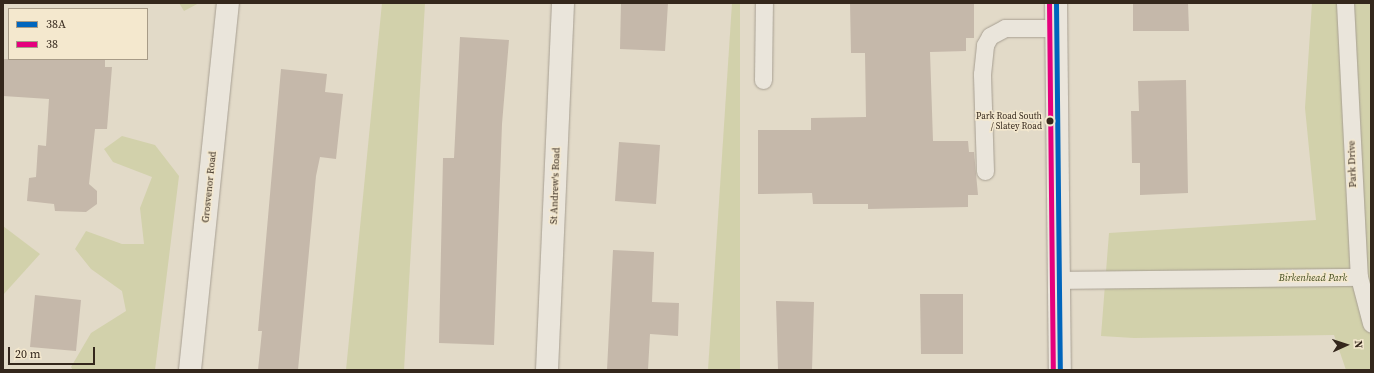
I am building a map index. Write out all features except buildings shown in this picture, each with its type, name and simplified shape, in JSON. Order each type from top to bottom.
[{"type":"street","name":"Grosvenor Road","points":[[190,370],[228,3]]},
{"type":"street","name":"St Andrew's Road","points":[[547,370],[563,3]]},
{"type":"street","points":[[1056,3],[1060,370]]},
{"type":"lane","points":[[763,80],[764,3]]},
{"type":"lane","name":"Park Drive","points":[[1345,3],[1359,277],[1371,323]]},
{"type":"lane","points":[[985,171],[982,74],[985,46],[990,36],[1005,28],[1056,28]]},
{"type":"lane","points":[[1058,280],[1359,277]]},
{"type":"green space","points":[[179,3],[199,3],[184,11]]},
{"type":"green space","points":[[382,3],[425,3],[404,370],[346,370]]},
{"type":"green space","points":[[732,3],[740,3],[740,370],[708,370]]},
{"type":"green space","name":"Birkenhead Park","points":[[1312,3],[1371,3],[1371,370],[1346,370],[1334,335],[1134,338],[1101,336],[1109,233],[1316,220],[1305,108]]},
{"type":"green space","points":[[122,136],[155,145],[179,176],[155,370],[73,370],[71,367],[91,333],[126,311],[122,291],[91,269],[75,249],[86,231],[122,244],[144,244],[140,208],[152,177],[113,162],[104,149]]},
{"type":"green space","points":[[3,226],[40,254],[3,295]]},
{"type":"transit line","name":"38","points":[[1049,3],[1053,370]]},
{"type":"transit line","name":"38A","points":[[1056,3],[1060,370]]},
{"type":"place","name":"Park Road South / Slatey Road","points":[[1050,121]]}]
